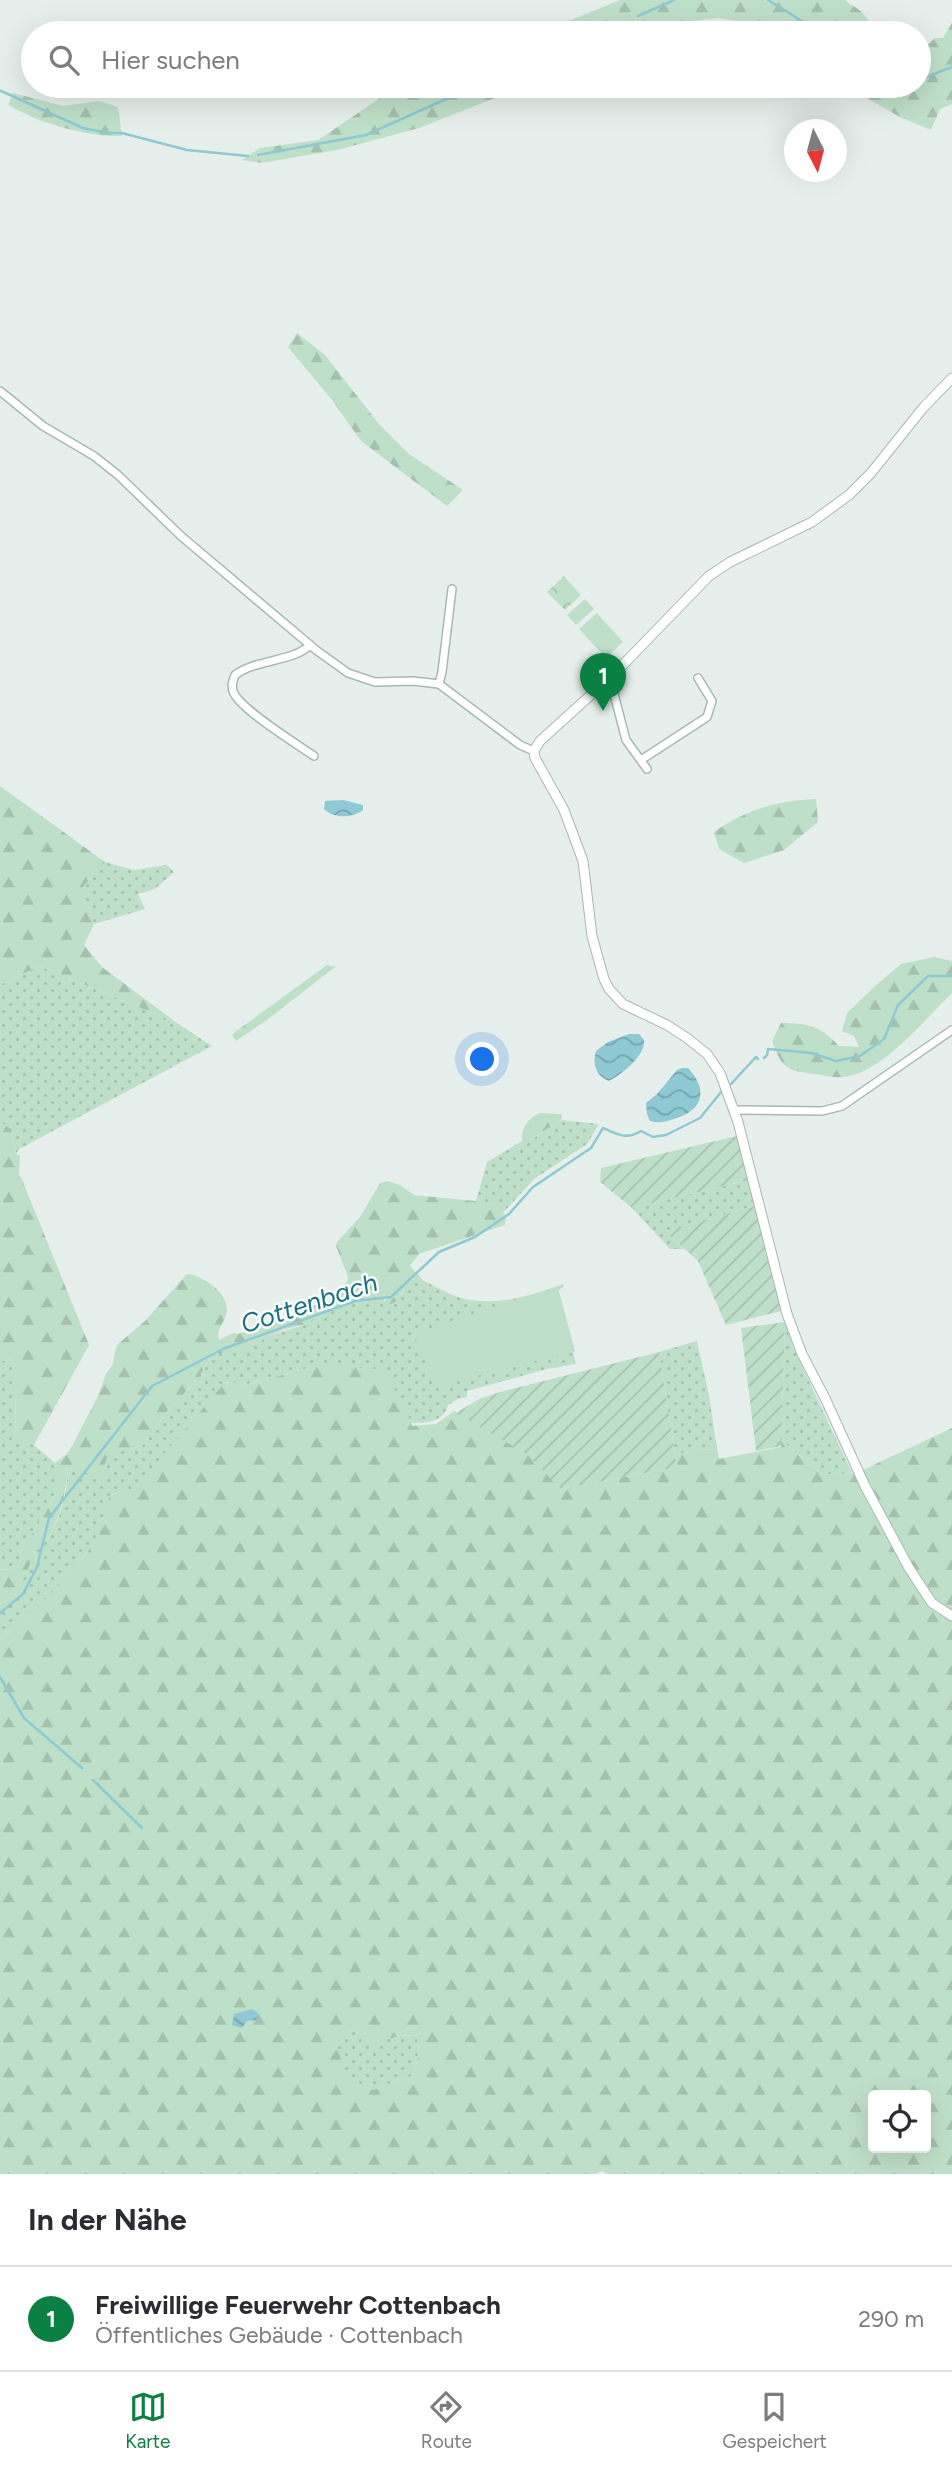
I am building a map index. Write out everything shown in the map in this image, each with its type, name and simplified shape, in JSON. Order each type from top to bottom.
[{"type":"street","points":[[952,378],[849,495],[813,522],[730,562],[709,576],[605,683],[540,741],[534,751],[564,810],[583,862],[592,936],[609,989],[623,1004],[667,1026],[707,1054],[720,1073],[735,1110],[787,1314],[802,1354],[825,1398],[864,1486],[909,1568],[933,1602],[952,1616]]},
{"type":"street","points":[[0,391],[43,426],[94,456],[118,475],[181,536],[310,645],[348,673],[382,683],[414,681],[439,684],[520,746],[534,751]]},
{"type":"street","points":[[439,684],[452,589]]},
{"type":"street","points":[[310,645],[298,653],[243,669],[235,675],[232,686],[235,696],[265,722],[314,756]]},
{"type":"street","points":[[641,760],[706,717],[712,701],[698,678]]},
{"type":"street","points":[[605,683],[614,695],[626,740],[647,769]]},
{"type":"street","points":[[735,1110],[822,1111],[842,1106],[952,1030]]},
{"type":"green space","points":[[620,0],[845,0],[862,12],[869,21],[736,21],[718,18],[692,21],[568,21]]},
{"type":"green space","points":[[952,23],[952,104],[940,109],[931,130],[902,118],[866,98],[931,98],[931,42],[935,38],[943,38]]},
{"type":"green space","points":[[13,93],[21,95],[21,98],[32,98],[63,106],[99,101],[118,107],[122,136],[63,128],[8,105]]},
{"type":"green space","points":[[380,98],[495,98],[419,128],[337,150],[262,163],[242,160],[260,148],[318,140]]},
{"type":"green space","points":[[297,333],[325,355],[379,424],[409,454],[463,490],[447,506],[361,441],[332,400],[288,347]]},
{"type":"green space","points":[[564,576],[581,595],[565,610],[547,592]]},
{"type":"green space","points":[[585,599],[594,609],[576,625],[567,615]]},
{"type":"green space","points":[[597,613],[623,642],[606,658],[579,629]]},
{"type":"green space","points":[[0,786],[105,862],[81,889],[94,924],[84,945],[102,967],[177,1023],[39,966],[0,985]]},
{"type":"green space","points":[[816,799],[818,822],[784,850],[744,863],[719,849],[714,832],[738,817],[775,804]]},
{"type":"green space","points":[[105,862],[134,870],[167,865],[174,872],[155,889],[138,894],[145,909],[94,924],[80,889]]},
{"type":"green space","points":[[934,957],[952,961],[952,993],[886,1057],[856,1074],[838,1077],[797,1071],[782,1062],[772,1041],[781,1023],[813,1027],[839,1046],[859,1047],[854,1036],[842,1031],[847,1013],[901,964]]},
{"type":"green space","points":[[327,965],[335,967],[236,1041],[232,1035],[235,1032]]},
{"type":"green space","points":[[39,966],[177,1023],[212,1046],[19,1149],[16,1154],[11,1130],[0,1121],[0,985]]},
{"type":"green space","points":[[540,1113],[561,1114],[562,1117],[525,1143],[522,1141],[524,1128]]},
{"type":"green space","points":[[561,1120],[599,1124],[587,1144],[534,1179],[502,1214],[492,1204],[476,1201],[487,1162],[522,1141],[529,1141]]},
{"type":"green space","points":[[0,1121],[11,1129],[16,1154],[20,1156],[19,1175],[89,1345],[34,1445],[15,1436],[16,1378],[12,1359],[0,1362]]},
{"type":"green space","points":[[737,1136],[748,1180],[632,1208],[600,1182],[601,1168]]},
{"type":"green space","points":[[748,1180],[755,1206],[666,1231],[684,1249],[670,1249],[632,1208]]},
{"type":"green space","points":[[387,1181],[400,1185],[414,1195],[492,1204],[506,1216],[505,1225],[419,1254],[410,1266],[424,1281],[411,1279],[399,1299],[392,1304],[386,1304],[385,1295],[379,1291],[354,1297],[329,1313],[315,1316],[308,1324],[285,1329],[251,1347],[219,1354],[217,1351],[213,1352],[198,1379],[168,1410],[142,1446],[118,1451],[108,1457],[103,1482],[68,1466],[63,1501],[54,1527],[35,1554],[17,1590],[0,1605],[0,1570],[18,1565],[21,1550],[45,1514],[55,1493],[55,1463],[66,1455],[72,1446],[113,1364],[118,1344],[145,1321],[187,1274],[200,1278],[223,1296],[227,1309],[219,1340],[332,1300],[348,1277],[336,1246],[337,1242],[360,1217],[380,1183]]},
{"type":"green space","points":[[755,1206],[781,1311],[726,1325],[698,1261],[665,1231]]},
{"type":"green space","points":[[416,1278],[461,1298],[487,1301],[525,1296],[563,1284],[558,1291],[576,1364],[547,1369],[467,1391],[467,1397],[448,1405],[443,1415],[428,1422],[417,1423],[411,1423],[394,1391],[308,1368],[240,1386],[227,1382],[136,1487],[127,1492],[112,1494],[100,1530],[89,1549],[66,1578],[0,1640],[0,1605],[17,1589],[35,1553],[54,1527],[64,1501],[68,1466],[103,1466],[114,1452],[142,1446],[168,1410],[198,1379],[213,1352],[308,1324],[315,1316],[346,1304],[350,1298],[379,1290],[385,1295],[384,1301],[402,1295],[407,1282]]},
{"type":"green space","points":[[558,1288],[575,1351],[437,1386],[413,1334]]},
{"type":"green space","points":[[785,1322],[793,1347],[852,1473],[823,1475],[781,1440]]},
{"type":"green space","points":[[785,1322],[781,1446],[756,1451],[741,1328]]},
{"type":"green space","points":[[697,1341],[717,1448],[675,1454],[659,1352]]},
{"type":"green space","points":[[659,1352],[677,1467],[561,1489],[528,1455],[456,1413],[481,1398],[504,1391]]},
{"type":"green space","points":[[12,1359],[16,1378],[15,1435],[34,1445],[55,1463],[55,1493],[45,1514],[21,1550],[18,1565],[0,1570],[0,1362]]},
{"type":"green space","points":[[329,1365],[378,1369],[393,1387],[412,1426],[436,1424],[454,1411],[528,1455],[561,1489],[677,1467],[675,1454],[717,1448],[719,1459],[781,1447],[781,1440],[823,1475],[853,1473],[952,1428],[952,2174],[607,2174],[602,2171],[596,2174],[0,2174],[0,1640],[41,1604],[84,1557],[100,1530],[109,1497],[136,1487],[223,1385],[233,1381],[241,1386]],"holes":[[[363,2027],[361,2043],[404,2035],[417,2036],[419,2051],[414,2075],[373,2090],[358,2085],[350,2086],[336,2044],[348,2037],[350,2030]]]},
{"type":"green space","points":[[364,2027],[361,2043],[399,2036],[417,2036],[419,2051],[414,2075],[373,2090],[358,2085],[349,2086],[335,2044],[348,2037],[350,2030]]},
{"type":"water","points":[[343,800],[363,805],[363,810],[354,815],[343,816],[324,809],[325,801]]},
{"type":"water","points":[[629,1034],[639,1034],[644,1040],[644,1046],[626,1069],[609,1081],[596,1069],[596,1051],[608,1042]]},
{"type":"water","points":[[682,1068],[688,1068],[699,1083],[698,1104],[677,1118],[650,1121],[646,1103]]},
{"type":"water","points":[[252,2009],[259,2014],[256,2020],[247,2021],[242,2028],[232,2025],[234,2014]]},
{"type":"waterway","points":[[638,16],[674,0]]},
{"type":"waterway","points":[[768,0],[802,21]]},
{"type":"waterway","points":[[931,75],[952,67]]},
{"type":"waterway","points":[[1,91],[83,128],[122,133],[187,150],[248,156]]},
{"type":"waterway","points":[[258,155],[366,135],[448,98]]},
{"type":"waterway","name":"Cottenbach","points":[[764,1058],[768,1049],[811,1053],[836,1061],[860,1056],[884,1039],[898,1005],[928,976],[952,976]]},
{"type":"waterway","name":"Cottenbach","points":[[731,1084],[756,1057],[758,1059]]},
{"type":"waterway","name":"Cottenbach","points":[[0,1613],[23,1594],[37,1567],[49,1518],[152,1386],[223,1349],[355,1301],[391,1297],[439,1252],[475,1237],[509,1214],[533,1187],[591,1148],[603,1128],[622,1136],[641,1131],[653,1137],[666,1135],[700,1118],[722,1091]]},
{"type":"waterway","points":[[0,1677],[24,1718],[82,1768]]},
{"type":"waterway","points":[[93,1780],[142,1828]]},
{"type":"place","name":"Freiwillige Feuerwehr Cottenbach","points":[[603,711]]}]
